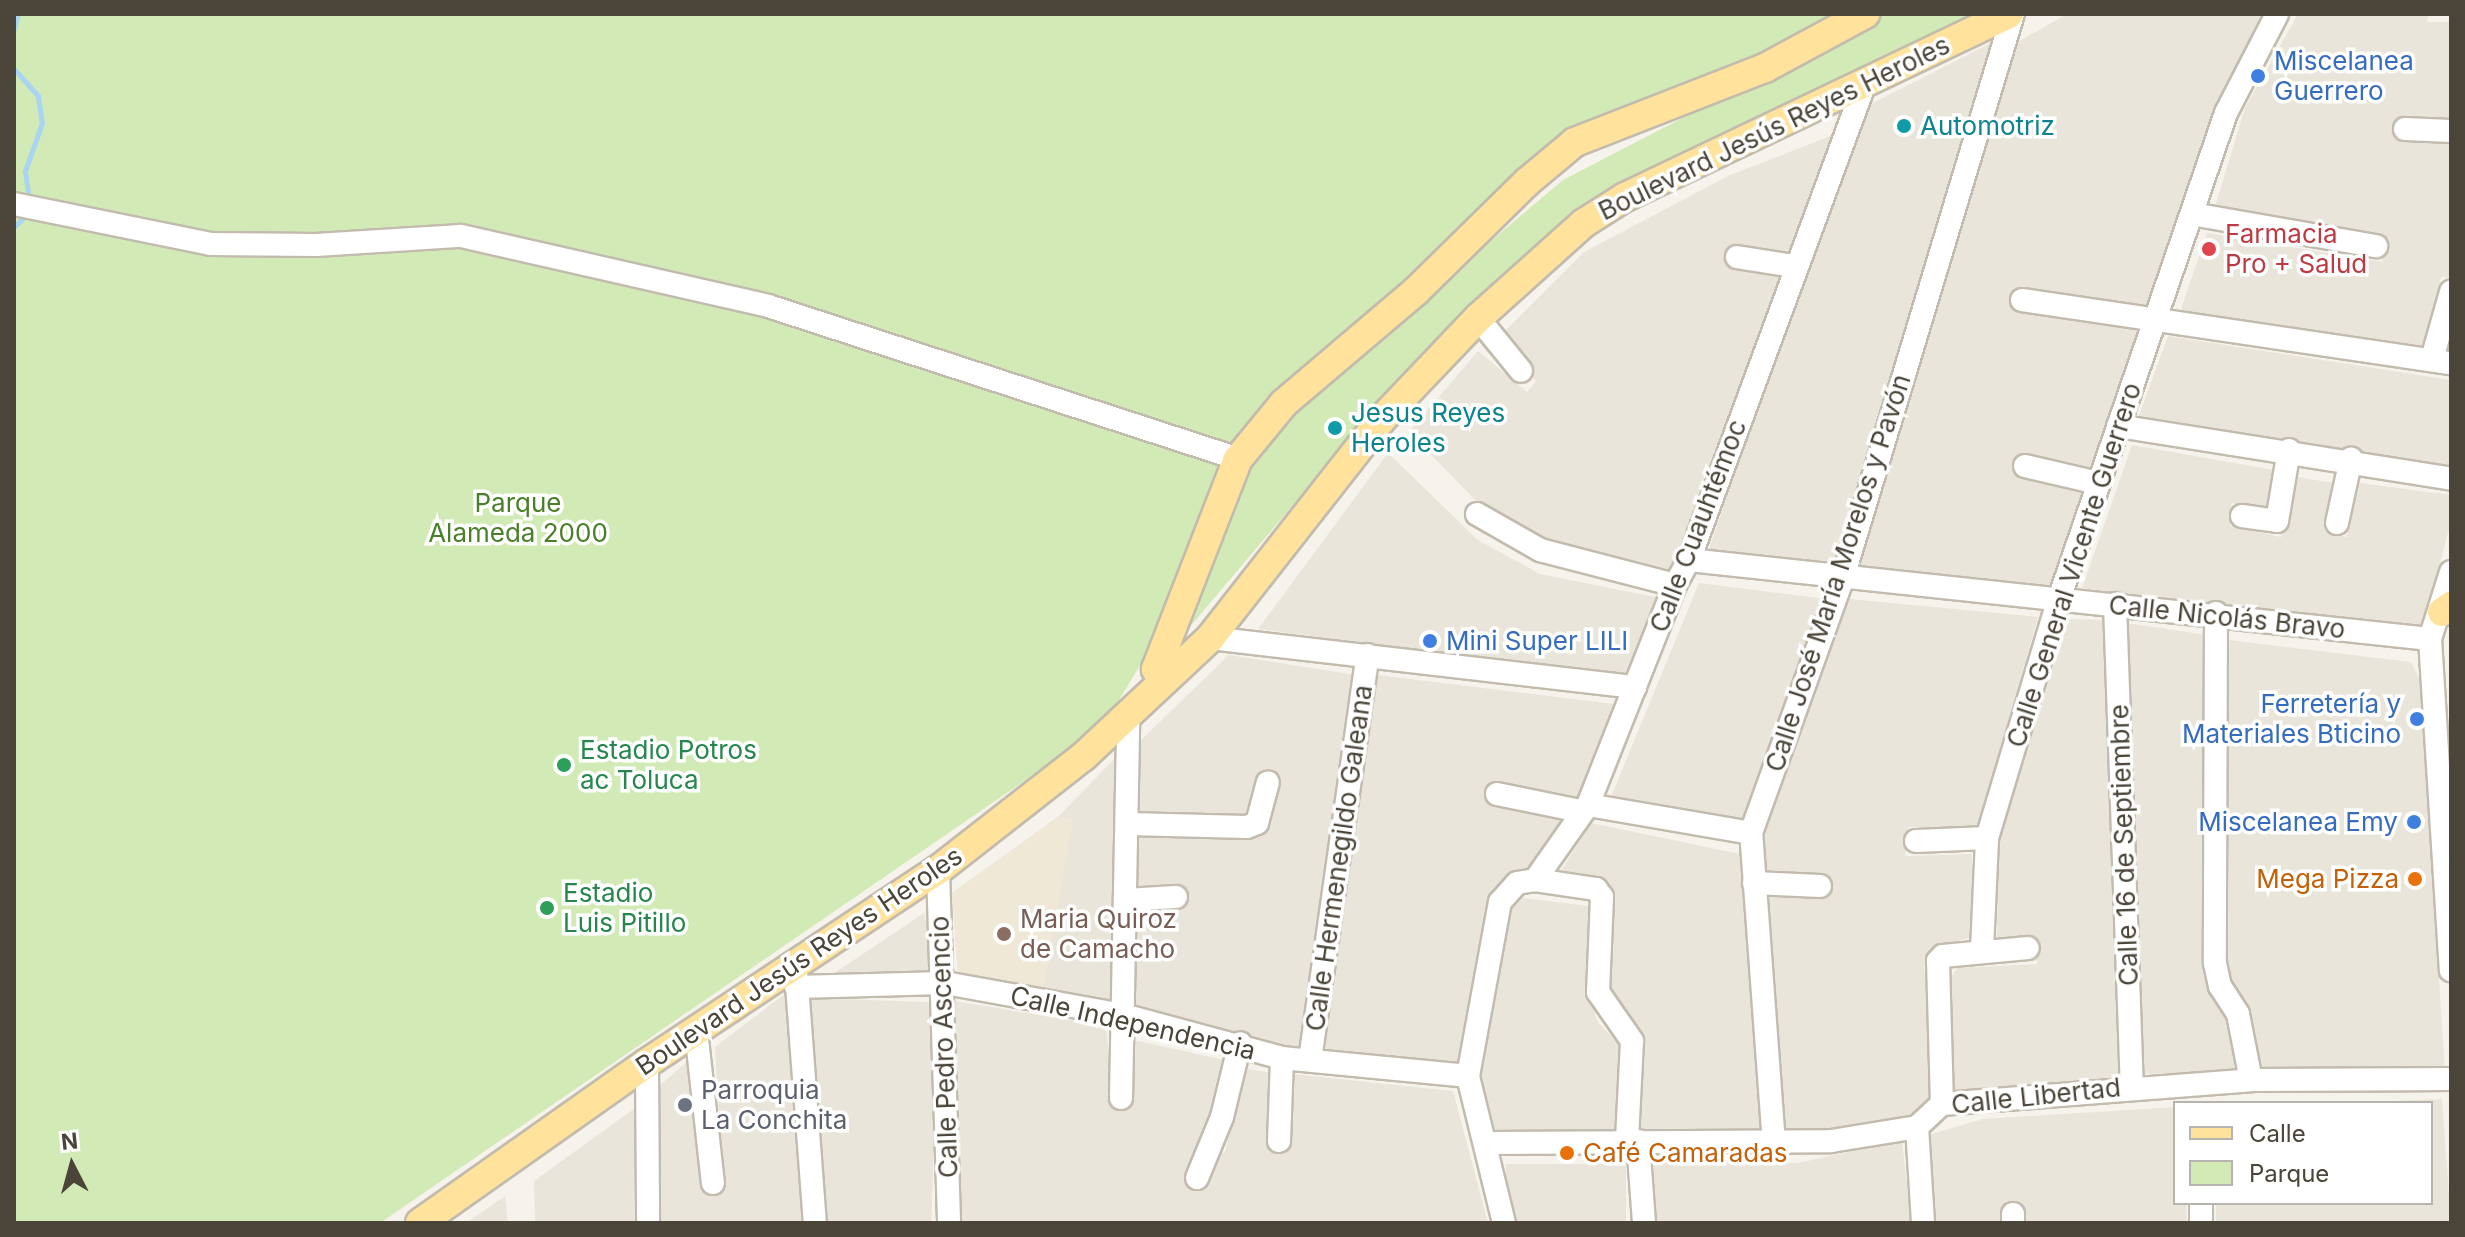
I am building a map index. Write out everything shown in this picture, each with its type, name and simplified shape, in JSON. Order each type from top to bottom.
[{"type":"main road","points":[[1163,681],[1156,669],[1238,459],[1284,403],[1450,261],[1562,151],[1614,123],[1765,68],[1865,14]]},
{"type":"main road","name":"Boulevard Jesús Reyes Heroles","points":[[420,1223],[696,1030],[796,975],[938,870],[1128,717],[1210,638],[1380,421],[1478,318],[1545,254],[1625,197],[1866,80],[2011,14]]},
{"type":"street","name":"Calle José María Morelos y Pavón","points":[[1774,1144],[1751,833],[1843,577],[2011,14]]},
{"type":"street","name":"Calle General Vicente Guerrero","points":[[1982,950],[1987,838],[2058,602],[2226,113],[2277,14]]},
{"type":"street","name":"Calle Cuauhtémoc","points":[[1504,1223],[1468,1076],[1500,902],[1517,883],[1535,880],[1584,808],[1675,585],[1689,560],[1794,266],[1866,80]]},
{"type":"street","points":[[2405,129],[2451,131]]},
{"type":"street","points":[[14,204],[211,244],[316,245],[461,236],[768,306],[1238,459]]},
{"type":"street","points":[[2192,214],[2376,246]]},
{"type":"street","points":[[1737,257],[1794,266]]},
{"type":"street","points":[[2022,300],[2442,361],[2451,292]]},
{"type":"street","points":[[1478,318],[1521,371]]},
{"type":"street","points":[[2118,426],[2351,459],[2451,479]]},
{"type":"street","points":[[2242,516],[2277,521],[2289,450]]},
{"type":"street","points":[[2337,523],[2351,459]]},
{"type":"street","points":[[2025,466],[2098,483]]},
{"type":"street","points":[[1477,514],[1525,544],[1675,585]]},
{"type":"street","name":"Calle Nicolás Bravo","points":[[1689,560],[2058,602],[2216,613],[2430,639]]},
{"type":"street","points":[[2451,572],[2446,609],[2430,639],[2443,729],[2451,970]]},
{"type":"street","name":"Calle 16 de Septiembre","points":[[2115,604],[2132,1086]]},
{"type":"street","points":[[2216,613],[2215,963],[2220,986],[2238,1014],[2251,1080]]},
{"type":"street","points":[[1210,638],[1635,687]]},
{"type":"street","name":"Calle Hermenegildo Galeana","points":[[1310,1060],[1368,655]]},
{"type":"street","points":[[1121,1098],[1128,717]]},
{"type":"street","points":[[1128,824],[1253,825],[1268,782]]},
{"type":"street","points":[[1497,794],[1751,833]]},
{"type":"street","points":[[1916,841],[1987,838]]},
{"type":"street","name":"Calle Pedro Ascencio","points":[[938,870],[945,983],[949,1223]]},
{"type":"street","points":[[1535,880],[1596,889],[1602,897],[1598,992],[1632,1041],[1632,1141],[1644,1223]]},
{"type":"street","points":[[1754,883],[1820,886]]},
{"type":"street","points":[[1125,900],[1176,897]]},
{"type":"street","points":[[1942,1104],[1938,961],[1943,956],[1982,950],[2028,948]]},
{"type":"street","points":[[796,975],[815,1223]]},
{"type":"street","name":"Calle Independencia","points":[[796,975],[945,983],[1123,1015],[1240,1043],[1282,1058],[1468,1076]]},
{"type":"street","points":[[696,1030],[713,1183]]},
{"type":"street","points":[[1197,1178],[1222,1117],[1240,1043]]},
{"type":"street","points":[[1279,1141],[1282,1058]]},
{"type":"street","points":[[647,1063],[648,1223]]},
{"type":"street","name":"Calle Libertad","points":[[1486,1143],[1632,1141],[1774,1144],[1831,1141],[1917,1127],[1942,1104],[2132,1086],[2199,1093],[2251,1080],[2451,1079]]},
{"type":"street","points":[[1917,1127],[1923,1223]]},
{"type":"shaded area","points":[[2067,14],[2265,14],[2216,105],[2150,306],[2014,288],[2012,307],[2142,327],[2092,472],[2017,455],[2015,471],[2083,490],[2050,592],[1854,573],[2016,43]]},
{"type":"shaded area","points":[[2298,14],[2429,14],[2427,22],[2451,22],[2451,278],[2441,277],[2426,346],[2180,312],[2207,233],[2382,262],[2386,240],[2214,210],[2245,108]]},
{"type":"shaded area","points":[[1995,41],[1836,570],[1707,554],[1863,108]]},
{"type":"shaded area","points":[[1841,132],[1792,257],[1732,248],[1729,261],[1786,271],[1672,578],[1526,539],[1480,505],[1409,432],[1478,351],[1527,392],[1536,381],[1499,337],[1584,252],[1730,175]]},
{"type":"shaded area","points":[[2168,336],[2451,380],[2451,474],[2351,450],[2138,418]]},
{"type":"shaded area","points":[[2132,445],[2274,470],[2270,510],[2231,503],[2230,526],[2281,537],[2297,477],[2334,483],[2325,532],[2347,537],[2360,483],[2451,495],[2451,521],[2423,629],[2082,588]]},
{"type":"shaded area","points":[[1388,453],[1478,540],[1540,574],[1660,598],[1630,678],[1258,629]]},
{"type":"shaded area","points":[[1699,583],[1827,599],[1747,825],[1609,802]]},
{"type":"shaded area","points":[[1850,599],[2038,617],[1978,827],[1908,827],[1905,856],[1972,854],[1973,937],[1936,946],[1924,966],[1932,1096],[1913,1118],[1785,1133],[1762,894],[1828,898],[1829,874],[1766,870],[1762,833]]},
{"type":"shaded area","points":[[2069,619],[2105,620],[2123,1077],[1949,1094],[1946,987],[1957,968],[2037,964],[2035,936],[1997,938],[1998,833]]},
{"type":"shaded area","points":[[2126,623],[2207,635],[2208,984],[2231,1022],[2244,1071],[2138,1074]]},
{"type":"shaded area","points":[[2229,640],[2411,662],[2420,680],[2445,1072],[2259,1070],[2244,1002],[2226,977]]},
{"type":"shaded area","points":[[1229,655],[1356,675],[1302,1054],[1242,1034],[1133,1010],[1133,836],[1219,838],[1218,822],[1138,816],[1139,742]]},
{"type":"shaded area","points":[[1377,675],[1614,704],[1585,798],[1564,816],[1533,872],[1519,873],[1464,1069],[1318,1053]]},
{"type":"shaded area","points":[[1121,752],[1115,1008],[958,976],[952,893],[1059,816]]},
{"type":"shaded area","name":"Maria Quiroz de Camacho","points":[[1059,816],[1073,819],[1043,993],[958,976],[952,893]]},
{"type":"shaded area","points":[[1591,823],[1745,855],[1768,1139],[1636,1135],[1640,1030],[1606,991],[1608,889],[1558,876]]},
{"type":"shaded area","points":[[1524,898],[1595,907],[1589,997],[1597,1021],[1623,1049],[1621,1134],[1492,1137],[1474,1077],[1505,913]]},
{"type":"shaded area","points":[[924,913],[936,976],[827,978]]},
{"type":"shaded area","points":[[786,993],[805,1223],[658,1223],[658,1087],[690,1059],[704,1190],[723,1190],[715,1047]]},
{"type":"shaded area","points":[[811,998],[939,1002],[931,1223],[803,1223]]},
{"type":"shaded area","points":[[954,1001],[1106,1026],[1114,1106],[1129,1110],[1133,1040],[1229,1061],[1213,1150],[1225,1153],[1243,1068],[1272,1073],[1270,1151],[1285,1154],[1292,1074],[1453,1091],[1488,1223],[960,1223]]},
{"type":"shaded area","points":[[2442,1099],[2451,1223],[2216,1223],[2216,1205],[2433,1205],[2433,1101],[2394,1101]]},
{"type":"shaded area","points":[[2173,1107],[2173,1205],[2186,1205],[2187,1223],[2022,1223],[2020,1202],[2005,1201],[2006,1223],[1932,1223],[1928,1135],[1983,1119]]},
{"type":"shaded area","points":[[635,1108],[638,1223],[535,1223],[534,1181]]},
{"type":"shaded area","points":[[1902,1140],[1911,1223],[1654,1223],[1650,1160],[1798,1163]]},
{"type":"shaded area","points":[[1506,1164],[1626,1164],[1626,1223],[1506,1223]]},
{"type":"shaded area","points":[[505,1196],[508,1223],[466,1223]]},
{"type":"green space","name":"Parque Alameda 2000","points":[[14,14],[1840,14],[1778,49],[1571,134],[1218,474],[1146,655],[1103,727],[380,1223],[14,1223]]},
{"type":"green space","points":[[1883,14],[1975,14],[1573,212],[1315,479],[1177,642],[1216,539],[1259,450],[1324,382],[1563,180]]},
{"type":"waterway","points":[[14,28],[18,14]]},
{"type":"waterway","points":[[14,69],[38,96],[42,123],[25,171],[28,193]]},
{"type":"waterway","points":[[14,227],[26,215]]},
{"type":"place","name":"Miscelanea Guerrero","points":[[2258,76]]},
{"type":"place","name":"Automotriz","points":[[1904,126]]},
{"type":"place","name":"Farmacia Pro + Salud","points":[[2209,249]]},
{"type":"place","name":"Jesus Reyes Heroles","points":[[1335,428]]},
{"type":"place","name":"Mini Super LILI","points":[[1430,641]]},
{"type":"place","name":"Ferretería y Materiales Bticino","points":[[2417,719]]},
{"type":"place","name":"Estadio Potros ac Toluca","points":[[564,765]]},
{"type":"place","name":"Miscelanea Emy","points":[[2414,822]]},
{"type":"place","name":"Mega Pizza","points":[[2415,879]]},
{"type":"place","name":"Estadio Luis Pitillo","points":[[547,908]]},
{"type":"place","name":"Maria Quiroz de Camacho","points":[[1004,934]]},
{"type":"place","name":"Parroquia La Conchita","points":[[685,1105]]},
{"type":"place","name":"Café Camaradas","points":[[1567,1153]]}]
